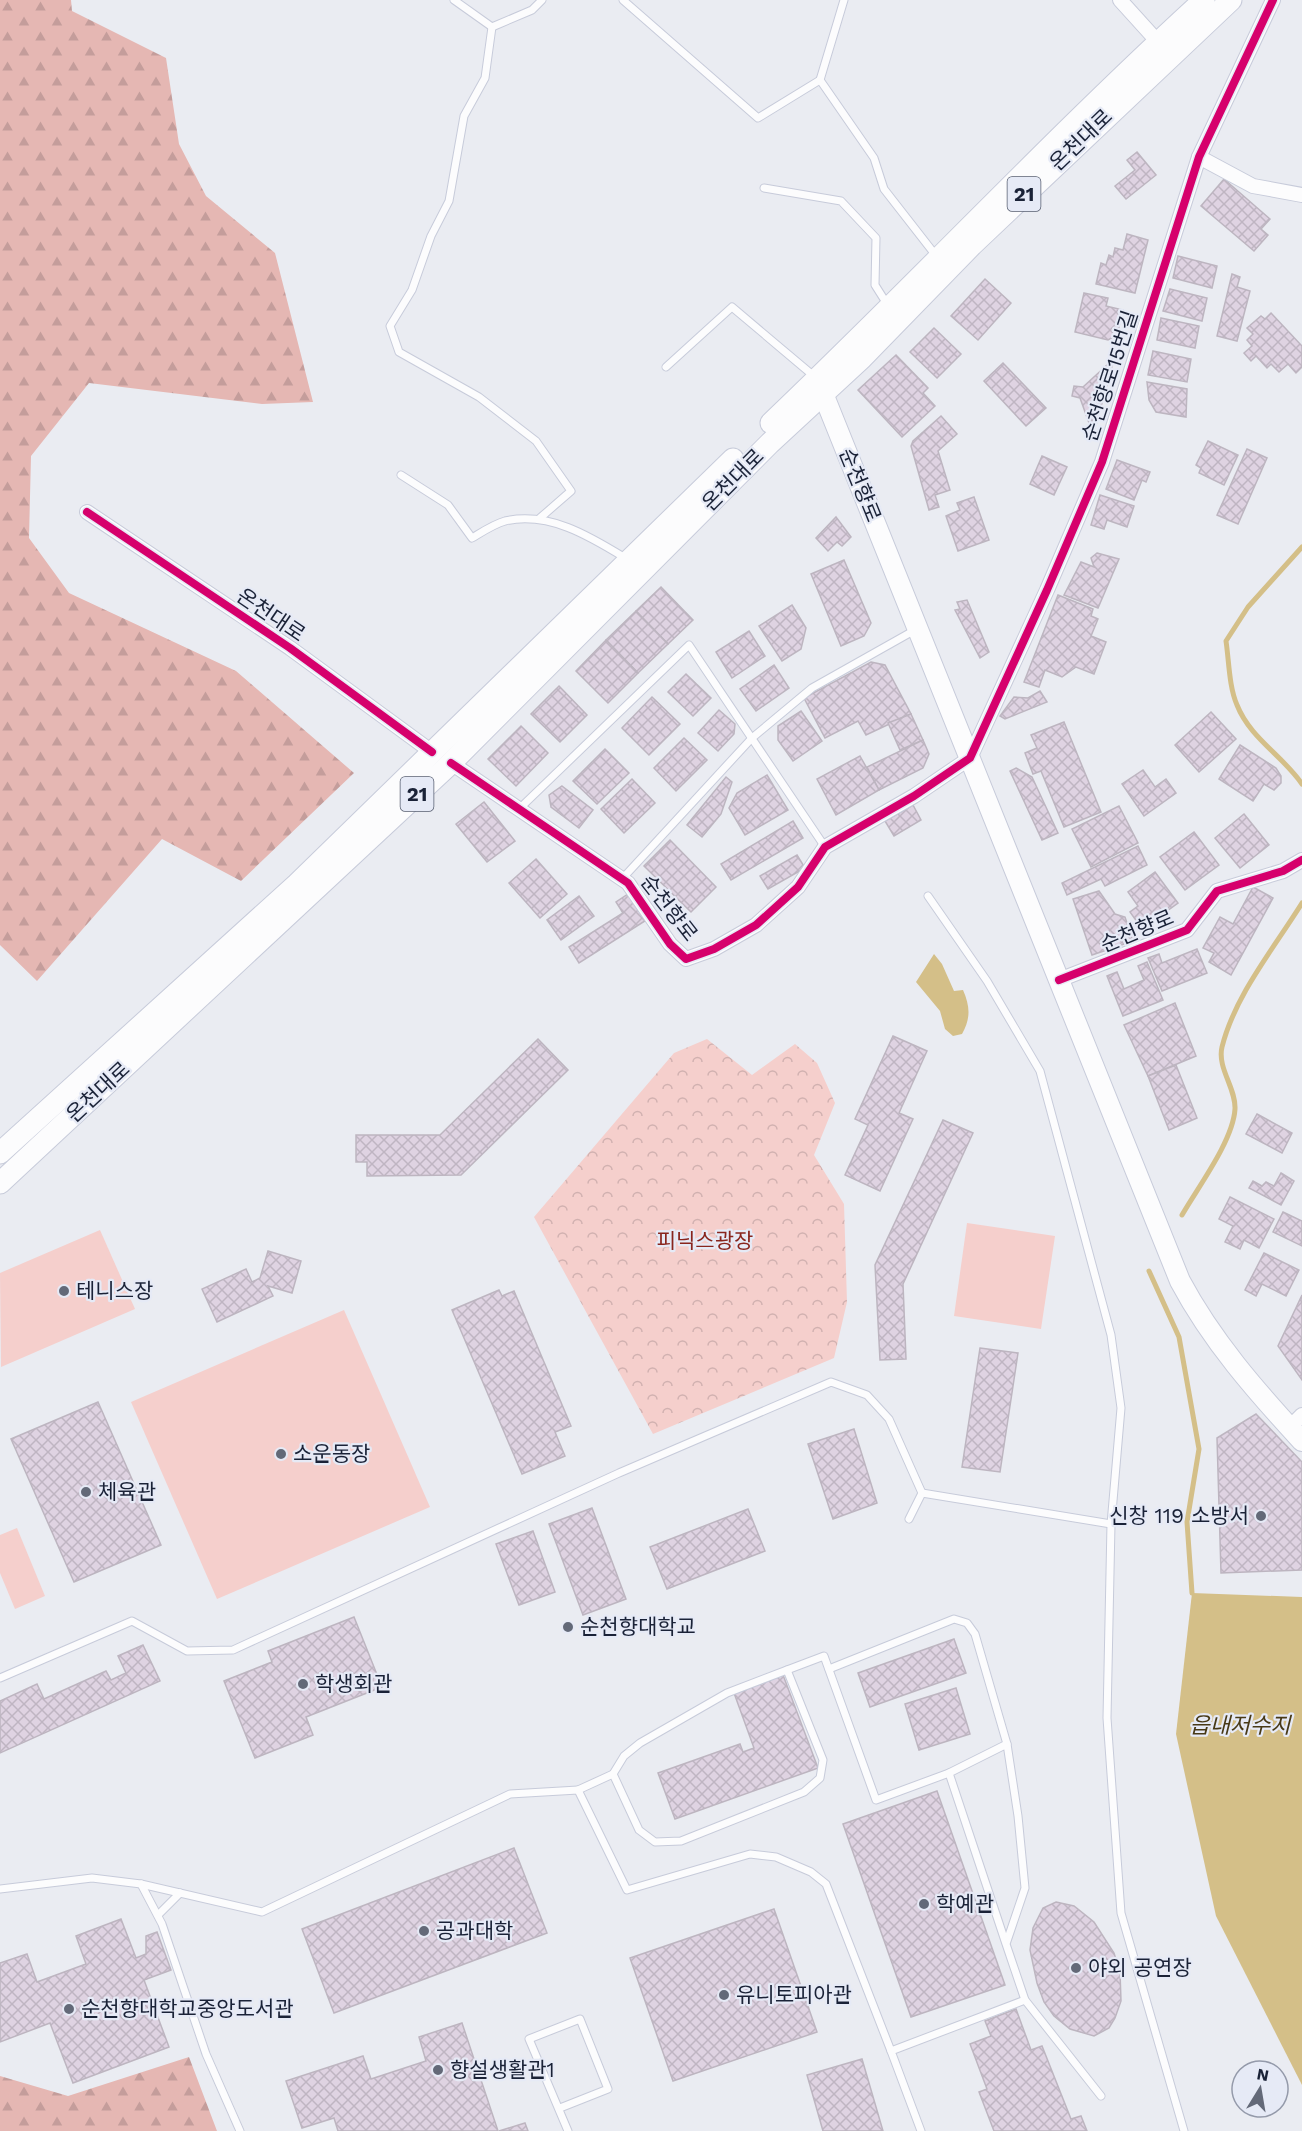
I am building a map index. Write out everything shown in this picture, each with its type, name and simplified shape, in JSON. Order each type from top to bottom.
[{"type":"main road","name":"온천대로","points":[[0,1183],[770,443],[890,309],[1158,42],[1204,0]]},
{"type":"main road","name":"온천대로","points":[[1,1151],[297,884],[441,758],[630,561],[820,387],[1231,0]]},
{"type":"main road","name":"순천향로","points":[[820,387],[1180,1281],[1201,1320],[1228,1357],[1299,1432]]},
{"type":"street","points":[[1120,0],[1158,42]]},
{"type":"street","name":"순천향로15번길","points":[[970,759],[1102,462],[1199,158],[1273,0]]},
{"type":"street","points":[[1199,158],[1253,186],[1302,195]]},
{"type":"street","name":"온천대로","points":[[87,512],[290,648],[441,758]]},
{"type":"street","name":"순천향로","points":[[441,758],[628,883],[670,944],[686,959],[714,949],[756,925],[798,887],[825,847],[914,796],[970,759]]},
{"type":"street","name":"순천향로","points":[[1059,981],[1187,930],[1217,891],[1283,871],[1302,860]]},
{"type":"lane","points":[[454,0],[492,27]]},
{"type":"lane","points":[[492,27],[532,10],[542,0]]},
{"type":"lane","points":[[623,0],[758,118],[820,80],[844,0]]},
{"type":"lane","points":[[492,27],[485,78],[464,116],[449,201],[431,236],[412,290],[390,326],[399,352],[479,398],[536,441],[571,491],[540,518]]},
{"type":"lane","points":[[820,80],[874,158],[884,189],[939,259]]},
{"type":"lane","points":[[764,188],[841,201],[876,238],[875,285],[890,309]]},
{"type":"lane","points":[[666,367],[732,307],[820,387]]},
{"type":"lane","points":[[401,475],[448,505],[472,538],[504,521],[540,518],[589,536],[630,561]]},
{"type":"lane","points":[[622,879],[752,738],[812,688],[918,629]]},
{"type":"lane","points":[[518,810],[689,645],[825,847]]},
{"type":"lane","points":[[928,896],[987,981],[1040,1071],[1111,1335],[1121,1408],[1111,1524],[1107,1718],[1121,1913],[1184,2131]]},
{"type":"lane","points":[[0,1678],[132,1621],[187,1651],[233,1650],[619,1473],[831,1382],[867,1395],[889,1419],[922,1493]]},
{"type":"lane","points":[[922,1493],[1111,1524]]},
{"type":"lane","points":[[909,1519],[922,1493]]},
{"type":"lane","points":[[829,1669],[954,1619],[967,1623],[975,1634],[1007,1744],[1018,1815],[1025,1888],[1006,1944]]},
{"type":"lane","points":[[0,1889],[92,1878],[141,1884],[262,1912],[510,1794],[578,1790],[613,1774],[624,1756],[640,1743],[727,1693],[824,1656],[876,1800],[949,1773],[1007,1744]]},
{"type":"lane","points":[[613,1774],[639,1830],[655,1842],[681,1841],[804,1792],[820,1778],[823,1760],[787,1670]]},
{"type":"lane","points":[[949,1773],[1025,2000],[1101,2096]]},
{"type":"lane","points":[[578,1790],[627,1890],[750,1854],[776,1857],[811,1872],[826,1884],[921,2131]]},
{"type":"lane","points":[[141,1884],[158,1915],[206,2054],[240,2131]]},
{"type":"lane","points":[[158,1915],[180,1893]]},
{"type":"lane","points":[[891,2050],[1025,2000]]},
{"type":"lane","points":[[560,2108],[608,2089],[580,2019],[530,2039],[568,2131]]},
{"type":"green space","points":[[0,0],[71,0],[72,11],[166,58],[179,144],[206,196],[275,253],[313,402],[262,404],[89,383],[31,456],[29,538],[69,593],[236,671],[354,773],[241,881],[162,839],[37,981],[0,945]]},
{"type":"green space","name":"피닉스광장","points":[[707,1039],[752,1075],[795,1044],[817,1063],[835,1103],[814,1155],[844,1204],[847,1302],[834,1358],[653,1434],[534,1217],[674,1053]]},
{"type":"green space","points":[[967,1223],[1055,1236],[1041,1329],[954,1316]]},
{"type":"green space","name":"테니스장","points":[[100,1230],[135,1309],[1,1367],[0,1273]]},
{"type":"green space","name":"소운동장","points":[[344,1310],[430,1507],[217,1599],[131,1402]]},
{"type":"green space","points":[[17,1528],[45,1596],[15,1609],[0,1573],[0,1535]]},
{"type":"green space","points":[[189,2057],[217,2131],[0,2131],[0,2076],[68,2096]]},
{"type":"water","points":[[934,954],[942,964],[954,991],[963,990],[968,1007],[968,1017],[962,1034],[953,1036],[945,1029],[940,1011],[916,982]]},
{"type":"water","name":"읍내저수지","points":[[1192,1593],[1302,1597],[1302,2085],[1216,1916],[1176,1734]]},
{"type":"building","points":[[1137,152],[1156,175],[1126,199],[1115,186],[1135,170],[1127,160]]},
{"type":"building","points":[[1224,179],[1270,219],[1261,229],[1268,235],[1254,251],[1201,206]]},
{"type":"building","points":[[1127,234],[1148,240],[1135,293],[1096,284],[1101,263],[1106,265],[1109,255],[1113,257],[1115,248],[1123,250]]},
{"type":"building","points":[[1178,256],[1217,266],[1212,288],[1173,278]]},
{"type":"building","points":[[1232,274],[1240,277],[1237,287],[1250,291],[1237,341],[1217,336]]},
{"type":"building","points":[[985,279],[1011,303],[978,340],[951,316]]},
{"type":"building","points":[[1170,289],[1207,298],[1202,321],[1163,311]]},
{"type":"building","points":[[1084,293],[1108,298],[1106,306],[1123,310],[1117,335],[1108,340],[1075,332]]},
{"type":"building","points":[[1271,313],[1302,346],[1302,367],[1296,373],[1288,364],[1279,372],[1271,364],[1267,368],[1256,356],[1251,361],[1244,353],[1252,346],[1247,340],[1253,334],[1247,328],[1261,316],[1265,319]]},
{"type":"building","points":[[1161,318],[1199,326],[1195,348],[1157,340]]},
{"type":"building","points":[[934,328],[961,354],[937,378],[910,352]]},
{"type":"building","points":[[1153,351],[1191,359],[1187,382],[1148,375]]},
{"type":"building","points":[[896,355],[928,388],[923,393],[935,406],[902,437],[858,390]]},
{"type":"building","points":[[1003,363],[1046,408],[1026,426],[984,381]]},
{"type":"building","points":[[1107,365],[1112,366],[1096,425],[1089,423],[1080,398],[1072,396],[1074,386],[1083,387]]},
{"type":"building","points":[[1147,382],[1187,389],[1186,417],[1156,412],[1149,400]]},
{"type":"building","points":[[941,416],[957,434],[938,451],[950,490],[935,495],[939,507],[929,510],[911,446],[913,441]]},
{"type":"building","points":[[1208,441],[1238,455],[1224,485],[1199,473],[1201,468],[1196,465]]},
{"type":"building","points":[[1247,449],[1267,458],[1238,524],[1217,515]]},
{"type":"building","points":[[1042,456],[1067,467],[1054,495],[1030,484]]},
{"type":"building","points":[[1117,460],[1150,472],[1146,482],[1142,480],[1134,500],[1106,489]]},
{"type":"building","points":[[1100,495],[1134,506],[1127,527],[1107,520],[1104,529],[1091,525]]},
{"type":"building","points":[[974,497],[989,540],[958,551],[946,516],[960,510],[957,503]]},
{"type":"building","points":[[836,517],[851,537],[842,546],[837,542],[828,551],[816,538]]},
{"type":"building","points":[[1097,553],[1119,559],[1098,608],[1064,595],[1081,562],[1094,567],[1091,558]]},
{"type":"building","points":[[844,560],[871,623],[864,636],[841,646],[811,574]]},
{"type":"building","points":[[661,587],[693,620],[668,644],[636,611]]},
{"type":"building","points":[[1058,595],[1093,609],[1091,616],[1098,619],[1091,636],[1106,642],[1094,674],[1076,667],[1062,677],[1045,670],[1039,687],[1024,682]]},
{"type":"building","points":[[967,600],[989,652],[980,658],[955,610],[960,609],[957,602]]},
{"type":"building","points":[[792,605],[806,628],[801,649],[782,661],[759,626]]},
{"type":"building","points":[[636,611],[668,644],[638,673],[606,640]]},
{"type":"building","points":[[749,631],[765,656],[732,678],[716,652]]},
{"type":"building","points":[[606,640],[638,673],[608,703],[576,671]]},
{"type":"building","points":[[871,662],[885,665],[911,714],[866,735],[858,721],[825,738],[804,698]]},
{"type":"building","points":[[774,665],[789,688],[756,711],[740,689]]},
{"type":"building","points":[[686,674],[711,698],[693,716],[668,692]]},
{"type":"building","points":[[559,686],[587,715],[560,742],[531,714]]},
{"type":"building","points":[[1040,691],[1047,702],[1005,719],[1000,716],[1014,697],[1028,698]]},
{"type":"building","points":[[652,697],[680,724],[649,755],[622,728]]},
{"type":"building","points":[[719,710],[735,724],[734,734],[718,751],[698,733]]},
{"type":"building","points":[[801,711],[822,741],[793,761],[778,740],[778,726]]},
{"type":"building","points":[[1211,712],[1236,739],[1199,772],[1175,745]]},
{"type":"building","points":[[911,714],[923,740],[900,750],[888,723]]},
{"type":"building","points":[[1064,722],[1101,812],[1064,827],[1041,771],[1033,774],[1025,753],[1037,748],[1031,735]]},
{"type":"building","points":[[521,726],[548,753],[516,786],[488,759]]},
{"type":"building","points":[[684,738],[707,760],[676,791],[654,768]]},
{"type":"building","points":[[923,740],[929,754],[923,768],[879,790],[867,767]]},
{"type":"building","points":[[1240,745],[1276,768],[1281,776],[1281,783],[1274,790],[1264,784],[1253,801],[1219,779]]},
{"type":"building","points":[[605,749],[629,773],[597,804],[573,781]]},
{"type":"building","points":[[860,756],[879,790],[836,815],[817,779]]},
{"type":"building","points":[[1016,768],[1032,777],[1058,833],[1042,840],[1010,771]]},
{"type":"building","points":[[1143,770],[1155,787],[1166,779],[1176,793],[1144,816],[1122,784]]},
{"type":"building","points":[[767,775],[788,810],[745,835],[729,808],[737,793]]},
{"type":"building","points":[[726,777],[732,782],[721,814],[702,837],[687,825]]},
{"type":"building","points":[[632,779],[655,803],[624,833],[601,809]]},
{"type":"building","points":[[562,786],[593,810],[579,828],[551,807],[549,795]]},
{"type":"building","points":[[484,802],[515,841],[487,862],[456,824]]},
{"type":"building","points":[[913,805],[921,820],[894,836],[885,821]]},
{"type":"building","points":[[1119,806],[1138,843],[1091,867],[1072,829]]},
{"type":"building","points":[[1244,814],[1269,845],[1240,868],[1215,838]]},
{"type":"building","points":[[793,821],[803,838],[731,880],[721,864]]},
{"type":"building","points":[[1194,832],[1219,865],[1185,890],[1160,857]]},
{"type":"building","points":[[670,840],[716,887],[691,912],[644,866]]},
{"type":"building","points":[[1138,846],[1147,865],[1105,886],[1101,879],[1067,895],[1062,883]]},
{"type":"building","points":[[797,855],[805,868],[768,889],[760,876]]},
{"type":"building","points":[[536,859],[567,894],[540,918],[509,883]]},
{"type":"building","points":[[1155,872],[1178,903],[1142,929],[1130,912],[1138,906],[1128,892]]},
{"type":"building","points":[[1253,887],[1273,898],[1231,975],[1209,962],[1214,953],[1203,948],[1220,917],[1233,924]]},
{"type":"building","points":[[1099,891],[1115,914],[1125,917],[1133,941],[1092,955],[1073,899]]},
{"type":"building","points":[[631,892],[648,919],[579,963],[569,947],[623,913],[616,902]]},
{"type":"building","points":[[579,896],[594,916],[561,940],[547,920]]},
{"type":"building","points":[[1197,949],[1207,973],[1162,991],[1148,958],[1159,954],[1162,963]]},
{"type":"building","points":[[1147,962],[1163,1000],[1123,1016],[1107,976],[1117,972],[1124,989],[1144,980],[1138,966]]},
{"type":"building","points":[[1175,1003],[1196,1056],[1148,1076],[1124,1025]]},
{"type":"building","points":[[893,1036],[927,1051],[899,1113],[913,1119],[880,1191],[845,1175],[868,1125],[855,1119]]},
{"type":"building","points":[[538,1039],[568,1070],[461,1175],[367,1176],[367,1162],[356,1162],[356,1135],[440,1135]]},
{"type":"building","points":[[1176,1065],[1197,1118],[1169,1130],[1148,1076]]},
{"type":"building","points":[[1257,1114],[1292,1133],[1282,1153],[1246,1134]]},
{"type":"building","points":[[943,1120],[973,1133],[903,1284],[906,1359],[880,1360],[875,1265]]},
{"type":"building","points":[[1281,1173],[1294,1181],[1281,1205],[1249,1188],[1253,1181],[1262,1186],[1266,1182],[1274,1186]]},
{"type":"building","points":[[1230,1197],[1274,1219],[1259,1248],[1244,1240],[1240,1249],[1225,1242],[1233,1226],[1219,1219]]},
{"type":"building","points":[[1283,1212],[1302,1221],[1302,1246],[1273,1232]]},
{"type":"building","points":[[268,1251],[301,1261],[292,1293],[268,1286],[273,1296],[217,1322],[202,1289],[246,1269],[252,1282],[260,1278]]},
{"type":"building","points":[[1264,1253],[1299,1270],[1286,1296],[1262,1284],[1256,1296],[1245,1290]]},
{"type":"building","points":[[499,1290],[502,1296],[514,1291],[571,1426],[555,1432],[565,1456],[522,1474],[452,1310]]},
{"type":"building","points":[[1302,1295],[1302,1380],[1278,1346]]},
{"type":"building","points":[[980,1348],[1018,1353],[1000,1472],[962,1467]]},
{"type":"building","name":"체육관","points":[[98,1402],[161,1545],[74,1582],[11,1439]]},
{"type":"building","name":"신창 119 소방서","points":[[1256,1414],[1302,1462],[1302,1570],[1221,1573],[1217,1438]]},
{"type":"building","points":[[854,1429],[877,1503],[833,1519],[808,1444]]},
{"type":"building","points":[[592,1508],[626,1599],[583,1615],[549,1524]]},
{"type":"building","points":[[748,1509],[765,1551],[667,1589],[650,1547]]},
{"type":"building","points":[[533,1531],[555,1592],[519,1605],[496,1544]]},
{"type":"building","name":"학생회관","points":[[354,1617],[382,1687],[306,1717],[313,1735],[255,1758],[224,1681],[272,1662],[268,1651]]},
{"type":"building","points":[[954,1639],[966,1673],[870,1707],[858,1673]]},
{"type":"building","points":[[143,1645],[160,1681],[0,1753],[0,1701],[37,1684],[44,1699],[106,1671],[111,1680],[126,1673],[118,1656]]},
{"type":"building","points":[[783,1675],[818,1768],[675,1819],[658,1773],[740,1744],[743,1752],[754,1748],[734,1693]]},
{"type":"building","points":[[956,1688],[970,1734],[919,1750],[905,1704]]},
{"type":"building","name":"학예관","points":[[937,1791],[1005,1985],[911,2017],[843,1824]]},
{"type":"building","name":"공과대학","points":[[514,1848],[547,1933],[334,2013],[302,1929]]},
{"type":"building","name":"야외 공연장","points":[[1056,1902],[1074,1906],[1094,1922],[1114,1953],[1120,1972],[1121,2001],[1115,2018],[1109,2028],[1094,2036],[1070,2029],[1054,2016],[1044,2002],[1037,1983],[1030,1950],[1033,1928],[1043,1908]]},
{"type":"building","name":"유니토피아관","points":[[774,1909],[817,2032],[673,2081],[630,1958]]},
{"type":"building","points":[[121,1919],[136,1958],[146,1954],[146,1936],[157,1932],[171,1970],[144,1980],[169,2047],[73,2083],[50,2023],[0,2042],[0,1963],[27,1954],[37,1982],[86,1964],[76,1936]]},
{"type":"building","points":[[1016,2009],[1031,2050],[1042,2046],[1071,2119],[1081,2116],[1087,2131],[994,2131],[979,2092],[987,2089],[970,2044],[991,2036],[985,2021]]},
{"type":"building","name":"향설생활관1","points":[[462,2023],[498,2131],[338,2131],[334,2118],[302,2128],[286,2081],[363,2056],[371,2079],[426,2061],[419,2037]]},
{"type":"building","points":[[862,2059],[883,2131],[823,2131],[807,2075]]},
{"type":"building","name":"향설생활관1","points":[[525,2123],[528,2131],[499,2131]]},
{"type":"waterway","points":[[1302,547],[1248,607],[1226,641],[1232,690],[1243,717],[1258,737],[1286,764],[1302,784]]},
{"type":"waterway","points":[[1182,1215],[1222,1149],[1233,1122],[1235,1101],[1221,1055],[1228,1028],[1246,990],[1302,903]]},
{"type":"waterway","points":[[1149,1271],[1179,1337],[1199,1449],[1187,1522],[1192,1593]]},
{"type":"cycle path","points":[[451,763],[628,883],[670,944],[686,959],[714,949],[756,925],[798,887],[825,847],[914,796],[970,758],[1047,590],[1102,462],[1199,157],[1273,0]]},
{"type":"cycle path","points":[[87,512],[290,648],[432,752]]},
{"type":"cycle path","points":[[1059,980],[1187,930],[1217,891],[1283,871],[1302,860]]},
{"type":"place","name":"테니스장","points":[[64,1291]]},
{"type":"place","name":"소운동장","points":[[281,1454]]},
{"type":"place","name":"체육관","points":[[86,1492]]},
{"type":"place","name":"신창 119 소방서","points":[[1261,1516]]},
{"type":"place","name":"순천향대학교","points":[[568,1627]]},
{"type":"place","name":"학생회관","points":[[303,1684]]},
{"type":"place","name":"학예관","points":[[924,1904]]},
{"type":"place","name":"공과대학","points":[[424,1931]]},
{"type":"place","name":"야외 공연장","points":[[1076,1968]]},
{"type":"place","name":"유니토피아관","points":[[724,1995]]},
{"type":"place","name":"순천향대학교중앙도서관","points":[[69,2009]]},
{"type":"place","name":"향설생활관1","points":[[438,2070]]}]
